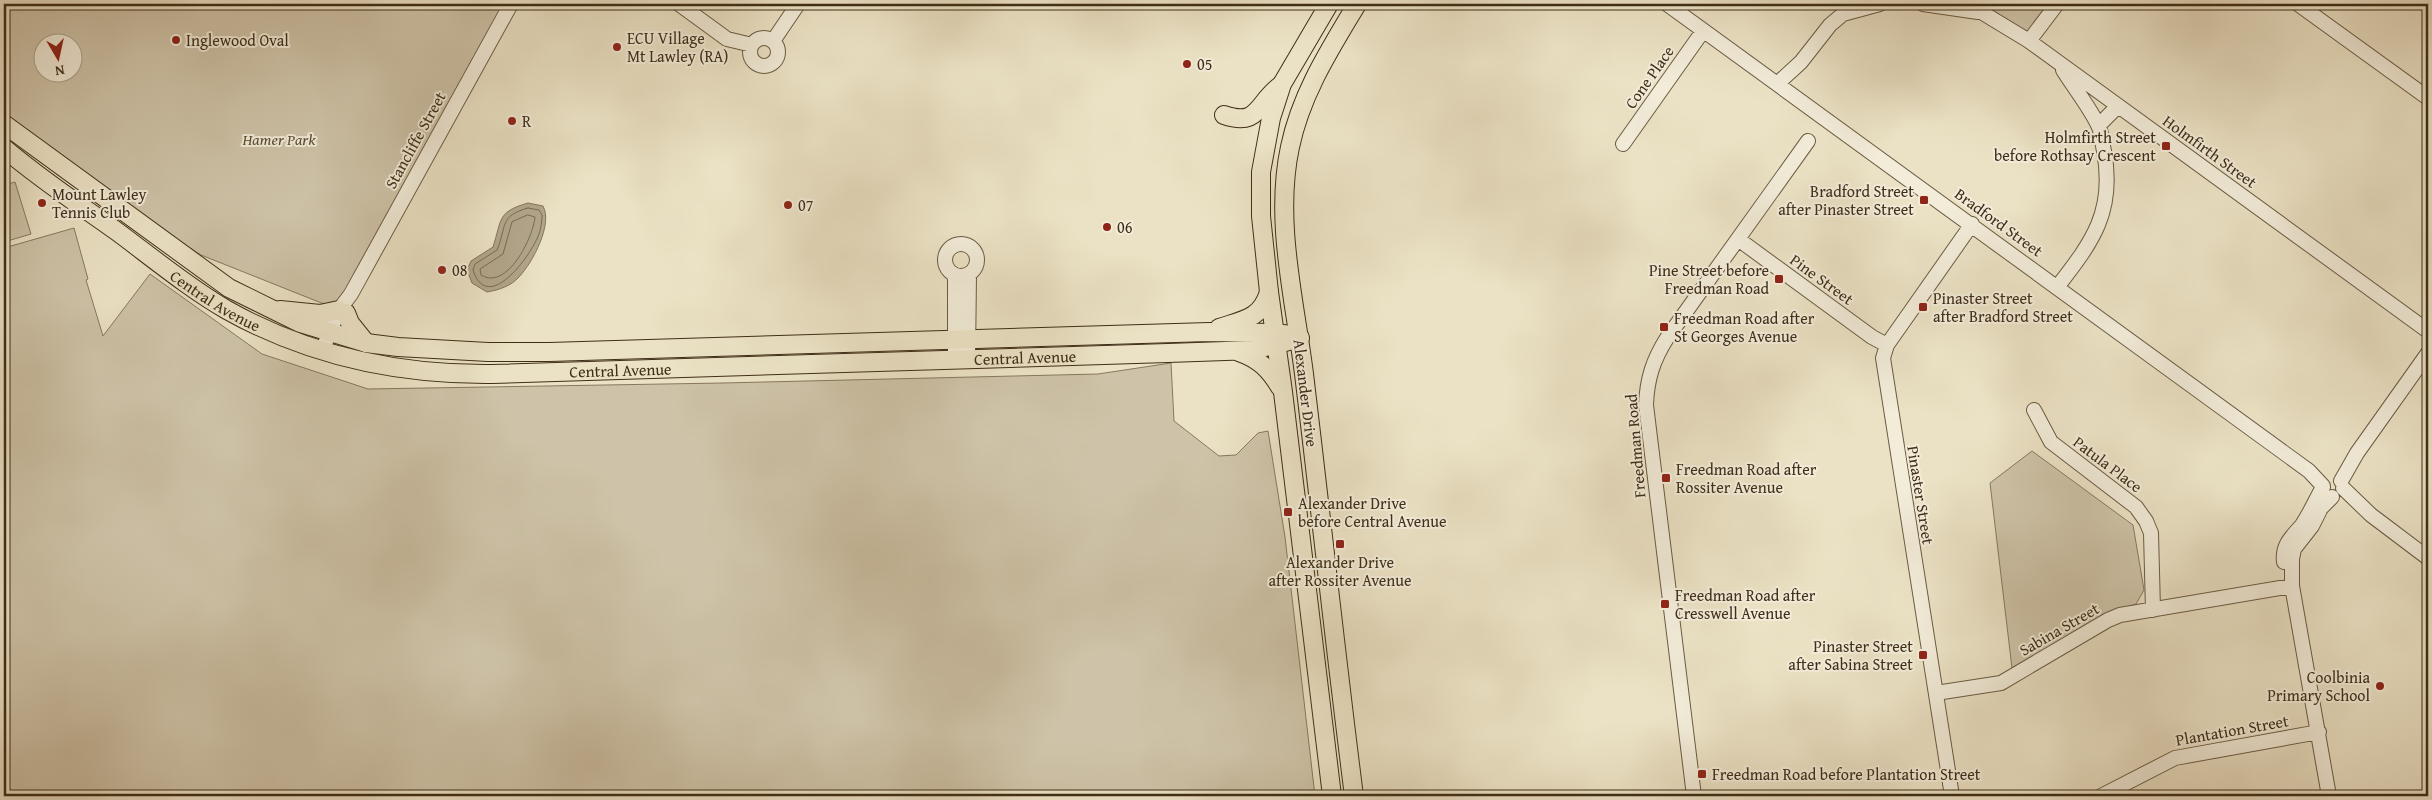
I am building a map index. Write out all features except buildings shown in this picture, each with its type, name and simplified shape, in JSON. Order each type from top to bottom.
[{"type":"main road","name":"Alexander Drive","points":[[1329,4],[1282,84],[1271,118],[1261,172],[1261,216],[1332,796]]},
{"type":"main road","name":"Alexander Drive","points":[[1354,796],[1286,226],[1285,183],[1289,153],[1312,81],[1357,4]]},
{"type":"main road","points":[[1224,115],[1242,120],[1252,116],[1269,94],[1282,84]]},
{"type":"main road","name":"Central Avenue","points":[[4,124],[229,288],[300,324],[366,343],[441,351],[541,352],[1209,332],[1276,339],[1300,337]]},
{"type":"main road","name":"Central Avenue","points":[[4,148],[38,176],[225,309],[262,328],[326,352],[391,368],[464,374],[1237,351],[1276,339]]},
{"type":"main road","points":[[94,191],[97,204],[95,216]]},
{"type":"main road","points":[[1209,332],[1254,316],[1264,306],[1269,292]]},
{"type":"main road","points":[[267,308],[320,314],[343,312],[366,343]]},
{"type":"main road","points":[[1237,351],[1259,360],[1270,371],[1283,392]]},
{"type":"street","name":"Stancliffe Street","points":[[326,352],[332,334],[351,294],[511,4]]},
{"type":"street","points":[[678,4],[727,39],[752,45],[762,38],[773,41],[778,49],[778,57],[773,64],[757,65],[751,58],[752,45]]},
{"type":"street","points":[[773,41],[798,4]]},
{"type":"street","name":"Bradford Street","points":[[1667,4],[1778,82],[2309,471],[2333,486],[2428,558]]},
{"type":"street","points":[[1778,82],[1800,62],[1823,32],[1843,14],[1880,4]]},
{"type":"street","points":[[1923,4],[1981,13]]},
{"type":"street","name":"Holmfirth Street","points":[[1968,4],[2029,40],[2060,65],[2428,331]]},
{"type":"street","points":[[2029,40],[2057,4]]},
{"type":"street","points":[[2298,4],[2428,98]]},
{"type":"street","name":"Cone Place","points":[[1623,144],[1703,31]]},
{"type":"street","points":[[2058,286],[2082,255],[2097,229],[2106,203],[2108,171],[2099,125],[2060,65]]},
{"type":"street","points":[[2099,125],[2118,106]]},
{"type":"street","name":"Freedman Road","points":[[1694,796],[1646,405],[1647,390],[1657,353],[1808,141]]},
{"type":"street","name":"Pinaster Street","points":[[1952,796],[1883,358],[1887,345],[1972,224]]},
{"type":"street","name":"Pine Street","points":[[1738,239],[1872,337],[1887,345]]},
{"type":"street","points":[[962,274],[962,359]]},
{"type":"street","points":[[2329,796],[2292,586],[2285,568],[2284,549],[2287,541],[2333,486],[2428,353]]},
{"type":"street","name":"Patula Place","points":[[2034,410],[2051,442],[2136,507],[2146,520],[2151,533],[2153,610]]},
{"type":"street","name":"Sabina Street","points":[[1936,693],[2001,683],[2108,620],[2153,610],[2292,586]]},
{"type":"street","name":"Plantation Street","points":[[2101,796],[2175,758],[2319,732]]},
{"type":"green space","name":"Hamer Park","points":[[4,4],[511,4],[339,310],[201,255],[148,222],[4,114]]},
{"type":"green space","points":[[1968,4],[2057,4],[2029,41]]},
{"type":"green space","points":[[15,182],[31,234],[4,242],[4,185]]},
{"type":"green space","points":[[74,228],[88,279],[86,280],[103,336],[150,274],[262,354],[368,389],[1098,374],[1171,363],[1174,421],[1219,456],[1236,455],[1258,433],[1268,431],[1285,537],[1315,796],[4,796],[4,248]]},
{"type":"green space","points":[[2032,451],[2133,525],[2144,590],[2136,604],[2109,612],[2012,668],[1990,483]]},
{"type":"water","points":[[528,203],[543,206],[545,223],[540,243],[530,262],[516,280],[504,287],[487,292],[472,283],[467,270],[471,261],[493,247],[500,223],[506,213]]},
{"type":"place","name":"Inglewood Oval","points":[[176,40]]},
{"type":"place","name":"ECU Village Mt Lawley (RA)","points":[[617,47]]},
{"type":"place","name":"05","points":[[1187,64]]},
{"type":"place","name":"R","points":[[512,121]]},
{"type":"place","name":"Holmfirth Street before Rothsay Crescent","points":[[2166,146]]},
{"type":"place","name":"Bradford Street after Pinaster Street","points":[[1924,200]]},
{"type":"place","name":"Mount Lawley Tennis Club","points":[[42,203]]},
{"type":"place","name":"07","points":[[788,205]]},
{"type":"place","name":"06","points":[[1107,227]]},
{"type":"place","name":"08","points":[[442,270]]},
{"type":"place","name":"Pine Street before Freedman Road","points":[[1779,279]]},
{"type":"place","name":"Pinaster Street after Bradford Street","points":[[1923,307]]},
{"type":"place","name":"Freedman Road after St Georges Avenue","points":[[1664,327]]},
{"type":"place","name":"Freedman Road after Rossiter Avenue","points":[[1666,478]]},
{"type":"place","name":"Alexander Drive before Central Avenue","points":[[1288,512]]},
{"type":"place","name":"Alexander Drive after Rossiter Avenue","points":[[1340,544]]},
{"type":"place","name":"Freedman Road after Cresswell Avenue","points":[[1665,604]]},
{"type":"place","name":"Pinaster Street after Sabina Street","points":[[1923,655]]},
{"type":"place","name":"Coolbinia Primary School","points":[[2380,686]]},
{"type":"place","name":"Freedman Road before Plantation Street","points":[[1702,774]]}]
